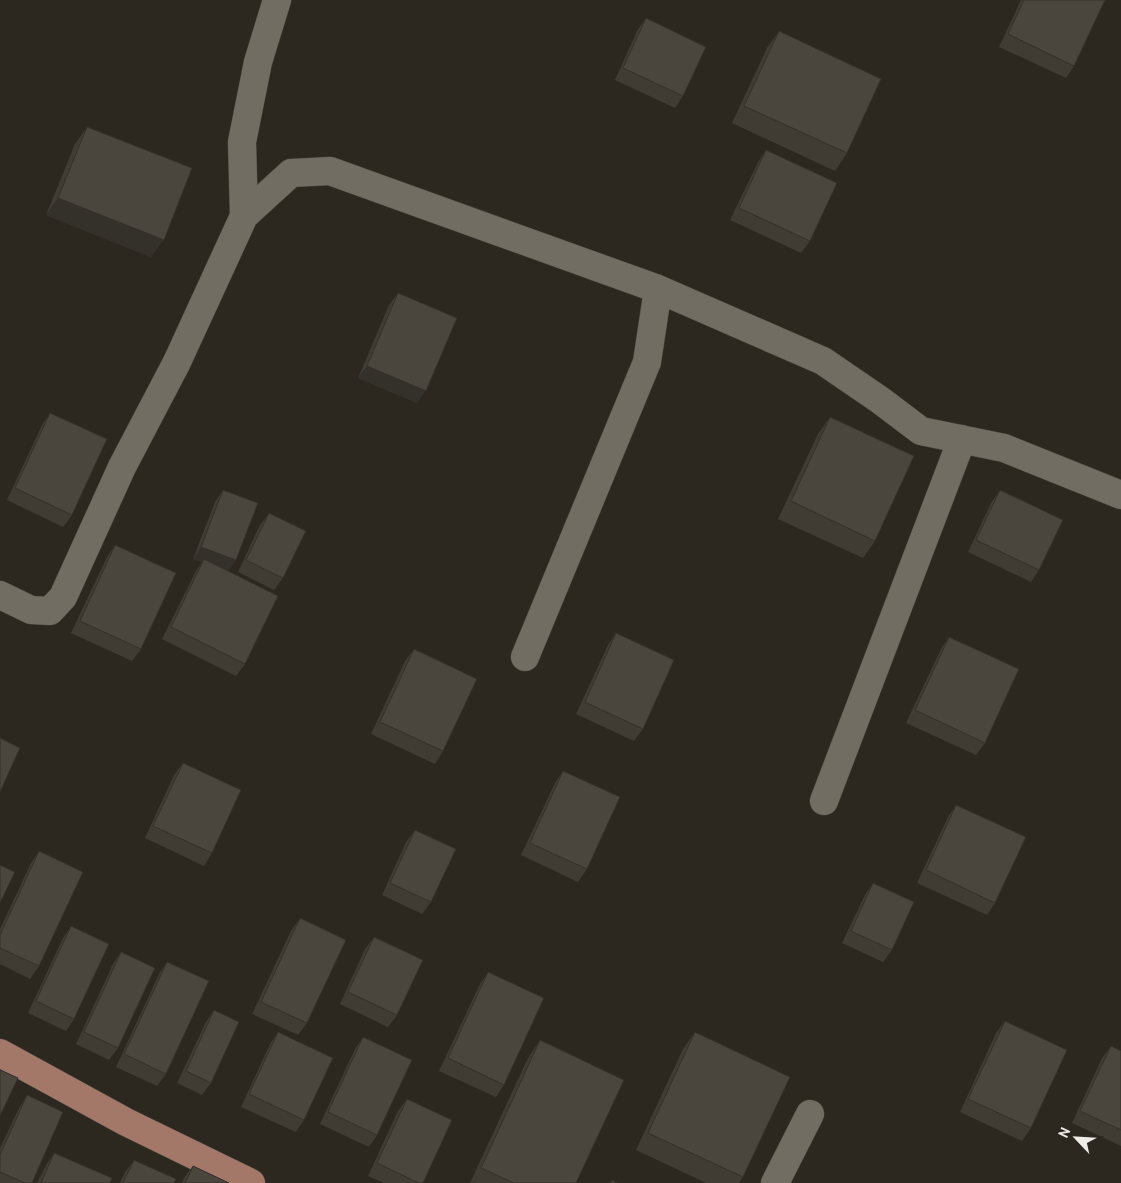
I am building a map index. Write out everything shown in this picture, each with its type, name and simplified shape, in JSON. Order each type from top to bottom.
[{"type":"main road","points":[[0,1053],[126,1122],[251,1183]]},
{"type":"street","points":[[244,216],[242,142],[258,62],[277,0]]},
{"type":"street","points":[[0,595],[31,610],[50,611],[63,597],[122,467],[178,362],[244,216],[291,173],[330,171],[658,289],[823,361],[922,431],[1004,448],[1121,496]]},
{"type":"street","points":[[525,657],[647,362],[658,289]]},
{"type":"street","points":[[824,801],[962,439]]},
{"type":"street","points":[[774,1183],[810,1114]]},
{"type":"building","points":[[1024,0],[1105,0],[1074,66],[1008,34]]},
{"type":"building","points":[[646,18],[706,47],[683,96],[623,68]]},
{"type":"building","points":[[779,31],[881,79],[847,153],[744,106]]},
{"type":"building","points":[[87,127],[192,168],[164,240],[58,198]]},
{"type":"building","points":[[766,150],[837,183],[810,241],[739,208]]},
{"type":"building","points":[[398,293],[457,318],[426,391],[367,366]]},
{"type":"building","points":[[50,413],[107,439],[72,515],[15,488]]},
{"type":"building","points":[[830,417],[914,456],[875,541],[791,501]]},
{"type":"building","points":[[223,490],[258,503],[236,560],[201,547]]},
{"type":"building","points":[[1000,490],[1063,520],[1039,570],[976,540]]},
{"type":"building","points":[[269,513],[306,531],[283,578],[246,560]]},
{"type":"building","points":[[115,545],[176,573],[141,649],[80,621]]},
{"type":"building","points":[[204,559],[278,596],[245,664],[171,627]]},
{"type":"building","points":[[616,633],[674,660],[643,729],[585,702]]},
{"type":"building","points":[[949,637],[1019,669],[985,743],[915,710]]},
{"type":"building","points":[[414,649],[477,679],[443,751],[380,722]]},
{"type":"building","points":[[0,738],[20,748],[0,792]]},
{"type":"building","points":[[183,763],[241,790],[212,853],[153,826]]},
{"type":"building","points":[[563,771],[620,797],[587,869],[530,843]]},
{"type":"building","points":[[956,805],[1026,837],[995,903],[926,870]]},
{"type":"building","points":[[415,830],[456,849],[431,902],[390,883]]},
{"type":"building","points":[[39,851],[83,872],[39,966],[0,948],[0,935]]},
{"type":"building","points":[[0,865],[15,872],[0,903]]},
{"type":"building","points":[[873,883],[914,902],[892,950],[851,931]]},
{"type":"building","points":[[300,918],[346,940],[307,1023],[261,1002]]},
{"type":"building","points":[[71,926],[109,944],[74,1019],[36,1001]]},
{"type":"building","points":[[374,937],[423,960],[397,1015],[348,992]]},
{"type":"building","points":[[121,952],[155,968],[118,1048],[84,1032]]},
{"type":"building","points":[[167,962],[209,981],[166,1074],[124,1054]]},
{"type":"building","points":[[488,972],[544,998],[504,1085],[448,1058]]},
{"type":"building","points":[[214,1010],[239,1022],[211,1083],[186,1071]]},
{"type":"building","points":[[1005,1021],[1067,1050],[1031,1128],[968,1099]]},
{"type":"building","points":[[278,1032],[333,1058],[304,1120],[249,1094]]},
{"type":"building","points":[[695,1032],[790,1077],[743,1177],[648,1133]]},
{"type":"building","points":[[363,1037],[412,1060],[377,1135],[328,1112]]},
{"type":"building","points":[[540,1040],[624,1080],[576,1183],[514,1183],[481,1168]]},
{"type":"building","points":[[1111,1046],[1121,1051],[1121,1130],[1080,1111]]},
{"type":"building","points":[[0,1070],[18,1078],[0,1116]]},
{"type":"building","points":[[27,1095],[63,1112],[32,1183],[25,1183],[0,1172],[0,1155]]},
{"type":"building","points":[[407,1099],[452,1120],[423,1183],[419,1183],[377,1163]]},
{"type":"building","points":[[54,1153],[112,1178],[110,1183],[41,1183]]},
{"type":"building","points":[[134,1160],[176,1179],[174,1183],[123,1183]]},
{"type":"building","points":[[193,1166],[229,1183],[185,1183]]}]
